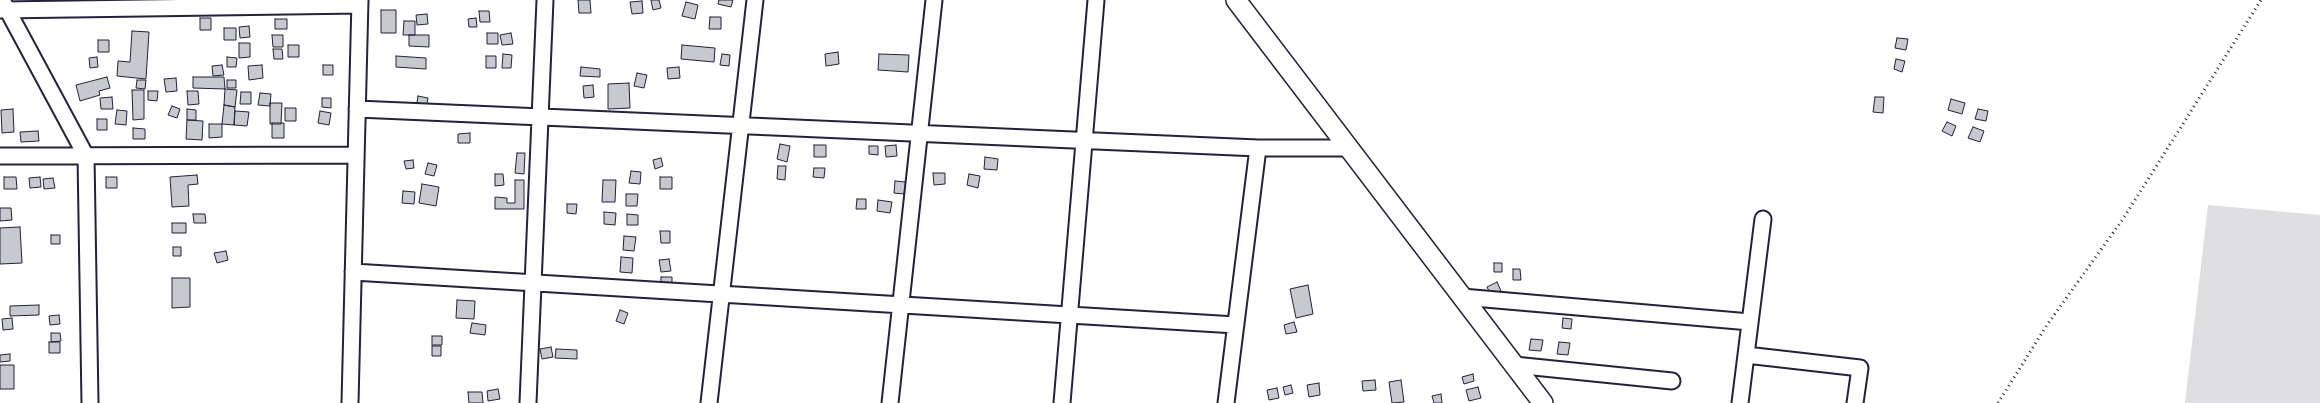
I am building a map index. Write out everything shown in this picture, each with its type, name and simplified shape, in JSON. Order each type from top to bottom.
[{"type":"street","points":[[528,403],[545,0]]},
{"type":"street","points":[[709,403],[755,0]]},
{"type":"street","points":[[890,403],[934,0]]},
{"type":"street","points":[[1062,403],[1096,0]]},
{"type":"street","points":[[1236,0],[1543,403]]},
{"type":"street","points":[[90,403],[86,156],[3,6],[360,2],[350,403]]},
{"type":"street","points":[[357,109],[1258,148],[1348,148]]},
{"type":"street","points":[[1226,403],[1258,148]]},
{"type":"street","points":[[0,156],[356,155]]},
{"type":"street","points":[[1740,403],[1763,219]]},
{"type":"street","points":[[353,272],[1236,325]]},
{"type":"street","points":[[1462,297],[1750,322]]},
{"type":"street","points":[[1746,355],[1860,368],[1855,403]]},
{"type":"street","points":[[1514,365],[1672,381]]},
{"type":"path","points":[[1998,403],[2047,325],[2123,219],[2261,0]]},
{"type":"shaded area","points":[[2208,205],[2320,215],[2320,403],[2185,403]]},
{"type":"building","points":[[578,0],[590,0],[591,13],[579,13]]},
{"type":"building","points":[[651,0],[659,0],[661,8],[653,10]]},
{"type":"building","points":[[719,0],[733,0],[731,7],[718,4]]},
{"type":"building","points":[[642,1],[643,13],[632,14],[630,2]]},
{"type":"building","points":[[686,2],[698,5],[695,19],[682,16]]},
{"type":"building","points":[[381,10],[396,10],[396,33],[381,33]]},
{"type":"building","points":[[479,11],[489,11],[490,22],[480,22]]},
{"type":"building","points":[[427,14],[428,24],[417,25],[416,15]]},
{"type":"building","points":[[710,17],[721,17],[721,29],[709,29]]},
{"type":"building","points":[[200,18],[211,18],[211,30],[200,30]]},
{"type":"building","points":[[476,18],[477,27],[469,27],[468,19]]},
{"type":"building","points":[[275,19],[287,19],[287,29],[275,29]]},
{"type":"building","points":[[404,21],[415,21],[415,35],[403,35]]},
{"type":"building","points":[[249,26],[250,37],[240,38],[239,27]]},
{"type":"building","points":[[224,28],[236,28],[236,40],[224,40]]},
{"type":"building","points":[[132,31],[149,32],[146,79],[117,76],[118,61],[130,62]]},
{"type":"building","points":[[487,33],[498,33],[498,44],[487,44]]},
{"type":"building","points":[[511,33],[513,44],[502,45],[500,35]]},
{"type":"building","points":[[272,35],[283,35],[283,47],[273,47]]},
{"type":"building","points":[[409,35],[429,35],[429,47],[409,46]]},
{"type":"building","points":[[1897,38],[1908,39],[1906,50],[1895,48]]},
{"type":"building","points":[[98,40],[109,40],[109,52],[98,52]]},
{"type":"building","points":[[239,43],[250,43],[250,57],[239,58]]},
{"type":"building","points":[[288,45],[299,45],[299,57],[288,57]]},
{"type":"building","points":[[682,45],[715,48],[714,62],[681,59]]},
{"type":"building","points":[[273,49],[282,49],[283,59],[274,59]]},
{"type":"building","points":[[838,52],[839,64],[826,66],[825,54]]},
{"type":"building","points":[[503,54],[512,55],[511,68],[502,68]]},
{"type":"building","points":[[722,54],[730,55],[729,66],[720,65]]},
{"type":"building","points":[[879,54],[909,55],[908,72],[878,70]]},
{"type":"building","points":[[396,56],[426,58],[426,69],[396,67]]},
{"type":"building","points":[[486,56],[496,56],[496,68],[486,68]]},
{"type":"building","points":[[97,57],[98,67],[90,68],[89,58]]},
{"type":"building","points":[[227,57],[237,58],[236,67],[227,67]]},
{"type":"building","points":[[1896,59],[1905,61],[1902,72],[1894,69]]},
{"type":"building","points":[[222,65],[224,75],[213,76],[212,66]]},
{"type":"building","points":[[262,65],[263,78],[249,80],[248,66]]},
{"type":"building","points":[[323,65],[333,65],[333,75],[323,75]]},
{"type":"building","points":[[581,67],[600,69],[600,77],[580,76]]},
{"type":"building","points":[[679,67],[680,78],[668,79],[667,68]]},
{"type":"building","points":[[637,73],[647,75],[644,88],[634,86]]},
{"type":"building","points":[[107,77],[110,88],[99,91],[100,95],[80,101],[76,85]]},
{"type":"building","points":[[193,77],[224,77],[225,89],[193,88]]},
{"type":"building","points":[[176,78],[177,91],[166,92],[164,79]]},
{"type":"building","points":[[137,80],[146,80],[145,89],[136,88]]},
{"type":"building","points":[[227,80],[236,80],[236,88],[227,88]]},
{"type":"building","points":[[629,83],[630,108],[608,109],[608,84]]},
{"type":"building","points":[[593,85],[594,97],[584,98],[583,86]]},
{"type":"building","points":[[225,89],[237,90],[235,107],[224,105]]},
{"type":"building","points":[[132,90],[144,90],[144,119],[133,120]]},
{"type":"building","points":[[148,91],[158,91],[157,101],[148,100]]},
{"type":"building","points":[[187,91],[198,91],[199,104],[188,105]]},
{"type":"building","points":[[241,92],[251,92],[251,104],[240,104]]},
{"type":"building","points":[[260,93],[271,94],[270,106],[258,105]]},
{"type":"building","points":[[418,96],[428,98],[426,109],[416,108]]},
{"type":"building","points":[[112,97],[113,109],[101,109],[100,98]]},
{"type":"building","points":[[1875,97],[1884,97],[1883,113],[1873,112]]},
{"type":"building","points":[[322,98],[331,98],[331,108],[322,107]]},
{"type":"building","points":[[1951,99],[1965,103],[1962,114],[1948,110]]},
{"type":"building","points":[[270,103],[282,103],[281,124],[270,124]]},
{"type":"building","points":[[224,105],[235,107],[234,125],[222,124]]},
{"type":"building","points":[[172,106],[180,109],[177,118],[168,115]]},
{"type":"building","points":[[285,108],[296,108],[296,121],[285,121]]},
{"type":"building","points":[[13,109],[14,132],[2,133],[1,110]]},
{"type":"building","points":[[187,109],[196,110],[196,120],[187,120]]},
{"type":"building","points":[[1978,109],[1988,111],[1986,121],[1975,119]]},
{"type":"building","points":[[117,110],[127,111],[126,125],[115,124]]},
{"type":"building","points":[[235,111],[249,112],[247,126],[234,125]]},
{"type":"building","points":[[320,111],[331,113],[329,125],[318,123]]},
{"type":"building","points":[[97,119],[107,119],[107,130],[97,130]]},
{"type":"building","points":[[187,120],[203,121],[202,140],[186,139]]},
{"type":"building","points":[[1947,122],[1956,126],[1952,136],[1942,131]]},
{"type":"building","points":[[272,123],[284,123],[284,138],[272,138]]},
{"type":"building","points":[[209,124],[222,124],[222,137],[209,138]]},
{"type":"building","points":[[1973,127],[1984,131],[1980,142],[1968,138]]},
{"type":"building","points":[[133,128],[145,129],[145,139],[133,139]]},
{"type":"building","points":[[38,131],[39,141],[21,142],[20,132]]},
{"type":"building","points":[[470,133],[470,143],[458,143],[458,134]]},
{"type":"building","points":[[780,144],[790,146],[787,162],[777,159]]},
{"type":"building","points":[[814,145],[826,145],[826,157],[814,157]]},
{"type":"building","points":[[896,145],[897,156],[886,157],[885,146]]},
{"type":"building","points":[[869,146],[878,146],[878,155],[869,154]]},
{"type":"building","points":[[517,153],[525,153],[524,174],[515,173]]},
{"type":"building","points":[[985,157],[998,159],[997,170],[984,169]]},
{"type":"building","points":[[661,158],[663,166],[655,169],[653,160]]},
{"type":"building","points":[[413,160],[414,168],[406,169],[404,161]]},
{"type":"building","points":[[428,163],[437,165],[434,176],[425,174]]},
{"type":"building","points":[[778,166],[786,166],[785,180],[777,179]]},
{"type":"building","points":[[814,168],[825,168],[824,178],[813,177]]},
{"type":"building","points":[[631,171],[641,172],[640,184],[629,183]]},
{"type":"building","points":[[933,173],[945,173],[945,184],[934,185]]},
{"type":"building","points":[[495,174],[503,174],[504,185],[495,186]]},
{"type":"building","points":[[969,174],[980,176],[978,188],[967,185]]},
{"type":"building","points":[[197,175],[198,184],[188,185],[189,206],[172,207],[170,177]]},
{"type":"building","points":[[4,177],[16,177],[17,189],[4,189]]},
{"type":"building","points":[[40,177],[41,187],[30,188],[29,178]]},
{"type":"building","points":[[106,177],[117,177],[117,188],[106,188]]},
{"type":"building","points":[[660,177],[672,177],[672,189],[660,189]]},
{"type":"building","points":[[53,178],[55,188],[44,189],[43,179]]},
{"type":"building","points":[[515,180],[524,180],[524,209],[495,209],[495,197],[507,198],[507,203],[515,203]]},
{"type":"building","points":[[603,180],[616,180],[615,202],[602,202]]},
{"type":"building","points":[[895,181],[906,182],[904,194],[894,193]]},
{"type":"building","points":[[422,184],[439,187],[436,206],[419,203]]},
{"type":"building","points":[[403,191],[415,192],[414,204],[402,203]]},
{"type":"building","points":[[626,194],[638,194],[637,206],[626,206]]},
{"type":"building","points":[[857,199],[866,199],[866,209],[856,209]]},
{"type":"building","points":[[878,200],[892,202],[890,213],[877,211]]},
{"type":"building","points":[[567,204],[577,204],[576,214],[567,213]]},
{"type":"building","points":[[0,208],[11,208],[12,220],[0,221]]},
{"type":"building","points":[[604,212],[616,213],[615,225],[604,224]]},
{"type":"building","points":[[193,214],[205,214],[206,223],[194,223]]},
{"type":"building","points":[[627,214],[638,215],[638,225],[627,225]]},
{"type":"building","points":[[172,223],[186,223],[186,233],[172,233]]},
{"type":"building","points":[[20,227],[22,263],[0,264],[0,228]]},
{"type":"building","points":[[660,231],[670,231],[670,243],[661,243]]},
{"type":"building","points":[[51,235],[60,235],[60,244],[51,244]]},
{"type":"building","points":[[624,236],[636,237],[634,251],[623,250]]},
{"type":"building","points":[[173,247],[181,247],[181,256],[173,256]]},
{"type":"building","points":[[226,251],[228,260],[217,263],[214,253]]},
{"type":"building","points":[[621,257],[633,258],[632,273],[620,272]]},
{"type":"building","points":[[669,259],[671,271],[661,272],[659,260]]},
{"type":"building","points":[[1494,263],[1502,263],[1502,272],[1494,272]]},
{"type":"building","points":[[1513,269],[1520,269],[1521,280],[1513,280]]},
{"type":"building","points":[[661,277],[672,277],[672,290],[661,290]]},
{"type":"building","points":[[172,278],[190,278],[190,307],[172,308]]},
{"type":"building","points":[[1497,282],[1502,293],[1492,297],[1487,287]]},
{"type":"building","points":[[1308,285],[1313,314],[1296,318],[1290,289]]},
{"type":"building","points":[[457,300],[475,301],[474,319],[456,318]]},
{"type":"building","points":[[39,305],[39,315],[10,316],[10,306]]},
{"type":"building","points":[[620,310],[628,313],[624,324],[616,321]]},
{"type":"building","points":[[59,315],[60,324],[50,325],[49,316]]},
{"type":"building","points":[[12,318],[13,329],[3,330],[2,319]]},
{"type":"building","points":[[1563,318],[1572,319],[1571,329],[1562,328]]},
{"type":"building","points":[[1294,322],[1297,332],[1286,334],[1284,325]]},
{"type":"building","points":[[472,323],[486,325],[485,335],[470,333]]},
{"type":"building","points":[[51,333],[60,333],[61,341],[51,342]]},
{"type":"building","points":[[432,336],[442,336],[442,345],[432,345]]},
{"type":"building","points":[[1531,339],[1543,340],[1541,351],[1529,350]]},
{"type":"building","points":[[49,342],[60,342],[60,353],[49,353]]},
{"type":"building","points":[[1559,342],[1570,343],[1568,355],[1557,354]]},
{"type":"building","points":[[432,346],[441,346],[441,356],[432,356]]},
{"type":"building","points":[[551,347],[553,357],[542,359],[540,349]]},
{"type":"building","points":[[556,349],[577,350],[577,359],[555,358]]},
{"type":"building","points":[[10,354],[10,361],[0,362],[0,355]]},
{"type":"building","points":[[0,365],[14,365],[14,389],[0,389]]},
{"type":"building","points":[[1473,374],[1474,381],[1464,384],[1462,377]]},
{"type":"building","points":[[1375,380],[1376,390],[1363,391],[1362,381]]},
{"type":"building","points":[[1401,380],[1404,402],[1392,403],[1389,382]]},
{"type":"building","points":[[1319,383],[1320,395],[1309,397],[1307,385]]},
{"type":"building","points":[[1291,385],[1293,393],[1285,395],[1283,387]]},
{"type":"building","points":[[1478,387],[1481,398],[1469,401],[1466,390]]},
{"type":"building","points":[[1277,388],[1279,398],[1269,400],[1267,390]]},
{"type":"building","points":[[498,389],[500,399],[488,401],[487,391]]},
{"type":"building","points":[[468,392],[482,392],[483,403],[469,403]]},
{"type":"building","points":[[1441,394],[1442,403],[1434,403],[1432,396]]}]
